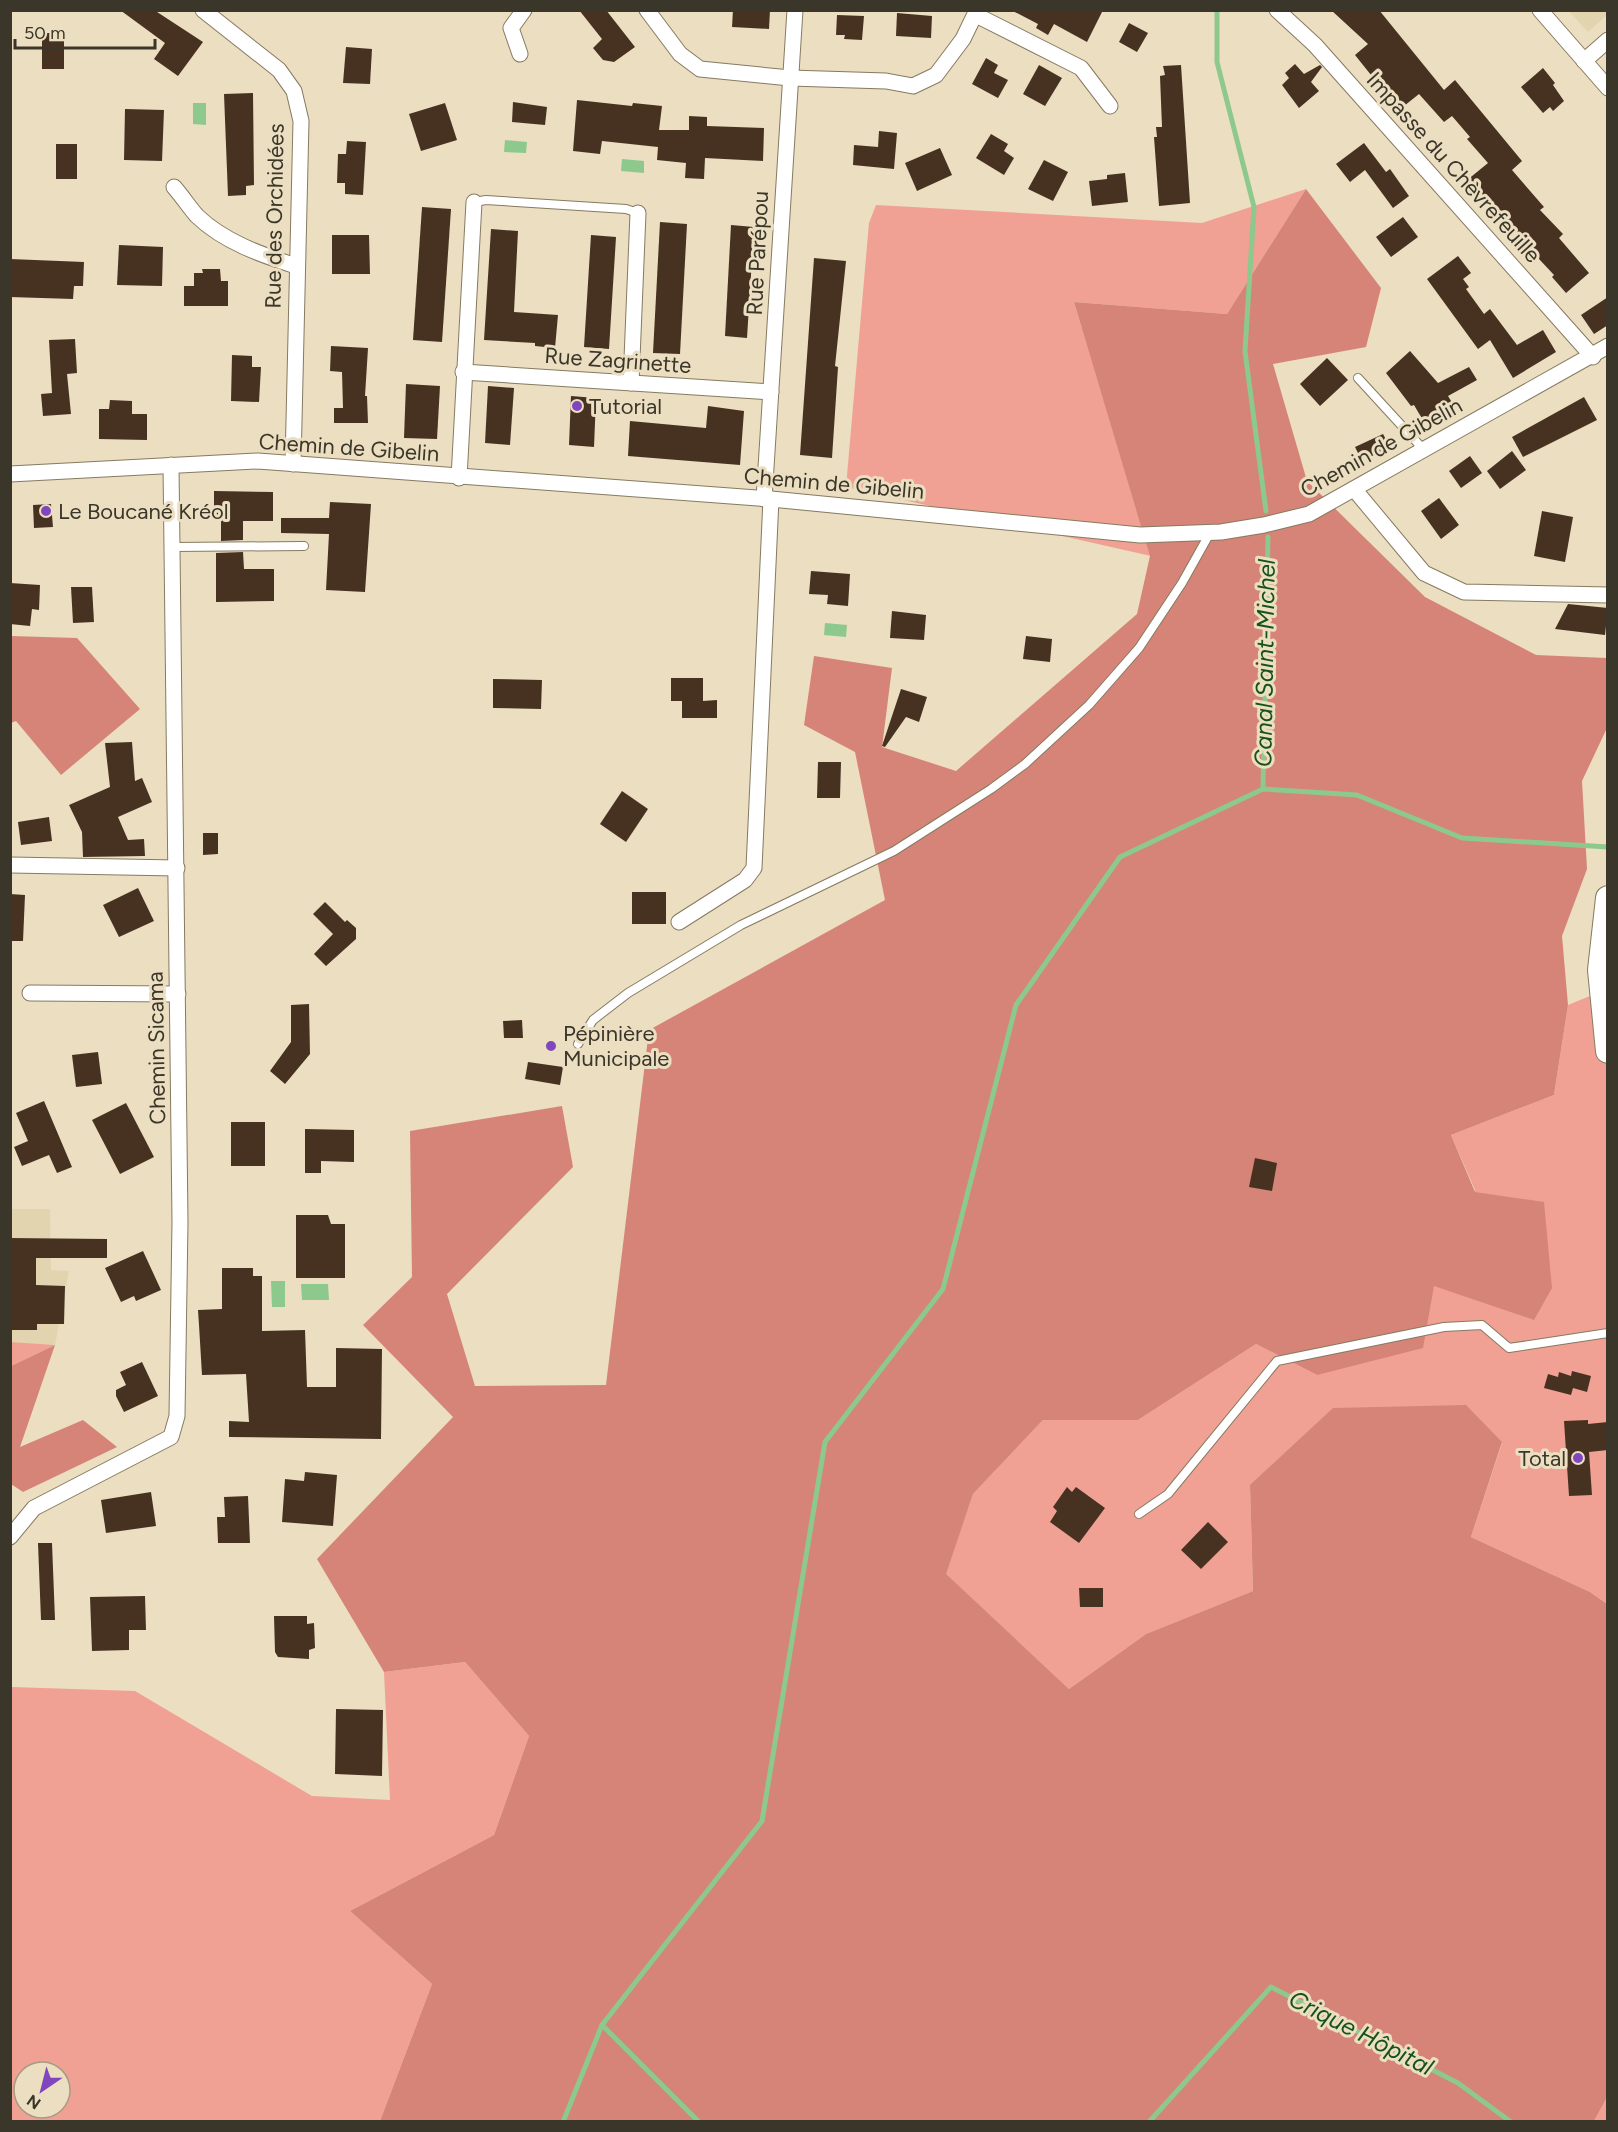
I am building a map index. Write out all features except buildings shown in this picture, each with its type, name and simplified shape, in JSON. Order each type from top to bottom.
[{"type":"main road","points":[[1608,898],[1600,970],[1608,1051]]},
{"type":"street","name":"Rue des Orchidées","points":[[203,10],[279,70],[294,91],[301,121],[293,464]]},
{"type":"street","points":[[520,54],[512,28],[524,10]]},
{"type":"street","points":[[646,10],[680,54],[700,69],[790,78],[886,81],[913,86],[936,75],[963,39],[977,13],[1081,68],[1110,106]]},
{"type":"street","name":"Rue Parépou","points":[[679,922],[745,880],[754,868],[771,392],[795,10]]},
{"type":"street","name":"Impasse du Chèvrefeuille","points":[[1277,10],[1315,45],[1593,357]]},
{"type":"street","points":[[1540,10],[1608,88]]},
{"type":"street","points":[[1584,61],[1608,40]]},
{"type":"street","points":[[174,187],[198,216],[230,238],[261,255],[296,266]]},
{"type":"street","points":[[459,477],[474,202]]},
{"type":"street","points":[[631,383],[638,213]]},
{"type":"street","name":"Chemin de Gibelin","points":[[10,474],[258,461],[767,499],[1140,535],[1210,532],[1264,525],[1309,514],[1593,357],[1608,346]]},
{"type":"street","name":"Rue Zagrinette","points":[[463,372],[771,392]]},
{"type":"street","name":"Chemin Sicama","points":[[10,1537],[34,1508],[171,1437],[177,1416],[180,1234],[174,547],[171,465]]},
{"type":"street","points":[[1354,489],[1424,573],[1464,592],[1608,595]]},
{"type":"street","points":[[10,865],[177,868]]},
{"type":"street","points":[[30,993],[178,994]]},
{"type":"lane","points":[[474,202],[486,200],[626,209],[638,213]]},
{"type":"lane","points":[[1358,378],[1424,450]]},
{"type":"lane","points":[[578,1044],[593,1020],[628,993],[741,925],[894,851],[991,789],[1025,764],[1089,705],[1139,648],[1182,583],[1210,532]]},
{"type":"lane","points":[[174,547],[304,546]]},
{"type":"lane","points":[[1139,1514],[1168,1494],[1277,1361],[1444,1327],[1482,1325],[1509,1348],[1608,1333]]},
{"type":"shaded area","points":[[1569,11],[1607,11],[1607,15],[1588,32]]},
{"type":"shaded area","points":[[193,103],[206,103],[206,125],[193,124]]},
{"type":"shaded area","points":[[505,140],[527,142],[526,153],[504,152]]},
{"type":"shaded area","points":[[622,159],[644,161],[644,173],[621,171]]},
{"type":"shaded area","points":[[1306,189],[1227,314],[1074,302],[1151,556],[846,487],[869,223],[876,205],[1202,223]]},
{"type":"shaded area","points":[[1306,189],[1381,288],[1366,347],[1273,364],[1307,481],[1425,597],[1536,655],[1607,658],[1607,728],[1582,781],[1587,869],[1562,936],[1568,1005],[1554,1095],[1451,1135],[1475,1192],[1544,1202],[1552,1288],[1534,1320],[1434,1286],[1423,1348],[1317,1375],[1256,1344],[1138,1420],[1043,1420],[973,1494],[946,1574],[1069,1689],[1146,1634],[1253,1591],[1250,1485],[1333,1408],[1466,1405],[1502,1442],[1471,1537],[1590,1592],[1607,1604],[1608,2095],[1594,2121],[380,2121],[432,1984],[350,1911],[494,1835],[529,1736],[465,1662],[384,1672],[317,1559],[453,1417],[363,1325],[412,1277],[410,1131],[562,1106],[573,1167],[447,1294],[475,1386],[606,1385],[649,1030],[885,900],[855,752],[804,725],[814,656],[892,668],[882,747],[956,771],[1137,614],[1150,556],[1074,302],[1227,314]]},
{"type":"shaded area","points":[[825,623],[847,625],[846,637],[824,635]]},
{"type":"shaded area","points":[[11,636],[77,638],[140,709],[61,775],[16,721],[11,723]]},
{"type":"shaded area","points":[[1607,989],[1607,1604],[1590,1592],[1471,1537],[1502,1443],[1250,1485],[1253,1591],[1146,1634],[1069,1689],[945,1574],[973,1494],[1043,1420],[1138,1420],[1256,1344],[1317,1375],[1434,1286],[1475,1190],[1451,1135],[1554,1095],[1568,1005]]},
{"type":"shaded area","points":[[10,1209],[50,1209],[51,1270],[69,1271],[55,1345],[11,1342]]},
{"type":"shaded area","points":[[271,1281],[285,1281],[285,1307],[272,1307]]},
{"type":"shaded area","points":[[301,1284],[328,1284],[329,1300],[302,1300]]},
{"type":"shaded area","points":[[11,1342],[55,1345],[11,1366]]},
{"type":"shaded area","points":[[55,1345],[20,1447],[83,1420],[117,1447],[23,1492],[11,1484],[11,1366]]},
{"type":"shaded area","points":[[465,1662],[529,1736],[494,1835],[350,1911],[432,1984],[380,2121],[11,2122],[11,1687],[135,1691],[312,1796],[390,1800],[384,1672]]},
{"type":"shaded area","points":[[1607,2095],[1607,2121],[1594,2121]]},
{"type":"waterway","name":"Canal Saint-Michel","points":[[1217,10],[1217,62],[1254,207],[1245,351],[1266,511]]},
{"type":"waterway","name":"Canal Saint-Michel","points":[[1263,789],[1268,537]]},
{"type":"waterway","points":[[602,2025],[762,1821],[825,1442],[943,1289],[1016,1005],[1120,857],[1263,789],[1357,795],[1462,838],[1608,847]]},
{"type":"waterway","name":"Crique Hôpital","points":[[1149,2122],[1271,1987],[1458,2083],[1511,2122]]},
{"type":"waterway","name":"Crique Hôpital","points":[[563,2122],[602,2025],[699,2122]]},
{"type":"place","name":"Tutorial","points":[[577,406]]},
{"type":"place","name":"Le Boucané Kréol","points":[[46,511]]},
{"type":"place","name":"Pépinière Municipale","points":[[551,1046]]},
{"type":"place","name":"Total","points":[[1578,1458]]}]
